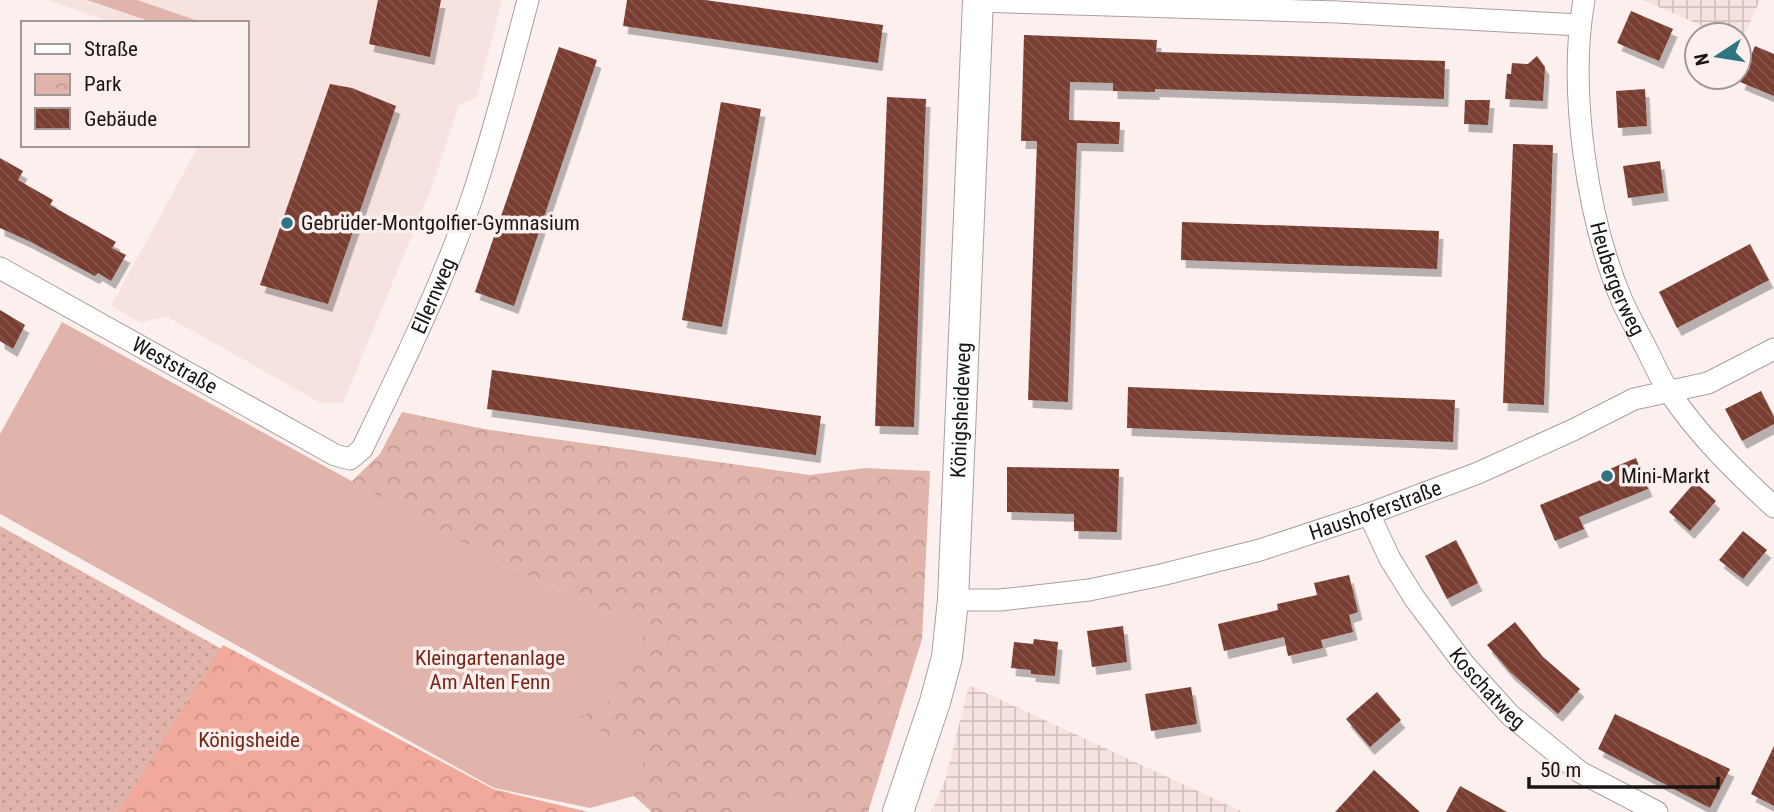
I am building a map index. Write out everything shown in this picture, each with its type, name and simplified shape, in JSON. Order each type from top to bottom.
[{"type":"street","name":"Ellernweg","points":[[350,459],[362,449],[422,325],[472,195],[528,0]]},
{"type":"street","name":"Heubergerweg","points":[[1584,0],[1580,25],[1581,114],[1594,209],[1623,303],[1669,392],[1724,461],[1774,507]]},
{"type":"street","points":[[978,1],[1337,12],[1580,25]]},
{"type":"street","name":"Königsheideweg","points":[[898,812],[935,702],[947,657],[953,600],[978,1]]},
{"type":"street","name":"Weststraße","points":[[0,268],[335,455],[350,459]]},
{"type":"street","name":"Haushoferstraße","points":[[953,600],[1000,600],[1089,590],[1260,550],[1369,514],[1478,473],[1634,399],[1708,383],[1774,349]]},
{"type":"street","name":"Koschatweg","points":[[1369,514],[1390,559],[1415,599],[1464,664],[1510,715],[1580,772],[1657,812]]},
{"type":"shaded area","name":"Gebrüder-Montgolfier-Gymnasium","points":[[47,0],[502,0],[477,97],[459,105],[432,187],[343,403],[321,403],[166,316],[141,323],[111,306],[198,147],[248,147],[248,21],[108,21]]},
{"type":"shaded area","points":[[1643,0],[1760,0],[1751,21],[1691,21]]},
{"type":"shaded area","points":[[969,685],[1243,812],[931,812],[945,781]]},
{"type":"green space","points":[[87,0],[137,0],[198,21],[149,21]]},
{"type":"green space","name":"Kleingartenanlage Am Alten Fenn","points":[[62,322],[510,568],[648,628],[607,705],[580,717],[644,759],[634,796],[590,808],[494,788],[0,514],[0,434]]},
{"type":"green space","points":[[402,412],[484,429],[810,475],[865,468],[930,471],[922,639],[868,812],[652,812],[634,796],[643,759],[579,717],[647,628],[510,568],[351,482],[380,454]]},
{"type":"green space","points":[[0,526],[276,679],[202,812],[0,812]]},
{"type":"green space","name":"Königsheide","points":[[223,645],[493,789],[588,812],[118,812]]},
{"type":"green space","points":[[761,793],[826,812],[755,812]]},
{"type":"building","points":[[378,0],[441,0],[430,57],[369,44]]},
{"type":"building","points":[[627,0],[705,0],[883,25],[878,63],[623,26]]},
{"type":"building","points":[[1631,11],[1673,29],[1659,61],[1617,43]]},
{"type":"building","points":[[1024,35],[1157,40],[1156,52],[1445,61],[1444,99],[1155,89],[1155,92],[1113,91],[1113,83],[1070,82],[1069,120],[1120,122],[1119,144],[1077,143],[1068,402],[1028,400],[1037,141],[1021,141]]},
{"type":"building","points":[[1755,46],[1774,54],[1774,96],[1753,87]]},
{"type":"building","points":[[559,47],[597,60],[514,306],[475,292]]},
{"type":"building","points":[[1537,56],[1545,67],[1543,101],[1505,99],[1507,74],[1511,74],[1512,63],[1528,64]]},
{"type":"building","points":[[330,84],[352,88],[396,106],[328,304],[260,285]]},
{"type":"building","points":[[1645,89],[1647,126],[1618,128],[1616,91]]},
{"type":"building","points":[[887,97],[926,99],[914,427],[875,426]]},
{"type":"building","points":[[1465,100],[1490,100],[1488,125],[1464,124]]},
{"type":"building","points":[[721,102],[761,109],[722,327],[682,320]]},
{"type":"building","points":[[1513,144],[1553,145],[1544,405],[1503,403]]},
{"type":"building","points":[[0,158],[23,171],[18,180],[53,200],[50,205],[116,242],[112,248],[126,255],[111,281],[98,273],[95,276],[0,228]]},
{"type":"building","points":[[1660,161],[1664,193],[1628,198],[1623,166]]},
{"type":"building","points":[[1182,222],[1439,231],[1437,269],[1181,260]]},
{"type":"building","points":[[1750,244],[1769,280],[1677,328],[1659,292]]},
{"type":"building","points":[[0,310],[25,325],[13,349],[0,341]]},
{"type":"building","points":[[492,370],[821,416],[816,455],[487,409]]},
{"type":"building","points":[[1128,387],[1455,400],[1453,442],[1127,428]]},
{"type":"building","points":[[1761,391],[1774,417],[1774,424],[1742,441],[1725,409]]},
{"type":"building","points":[[1636,458],[1648,489],[1579,517],[1584,529],[1555,541],[1540,505],[1603,479],[1600,473]]},
{"type":"building","points":[[1007,467],[1119,469],[1117,532],[1074,531],[1074,514],[1007,512]]},
{"type":"building","points":[[1695,482],[1716,501],[1690,531],[1669,512]]},
{"type":"building","points":[[1743,531],[1767,550],[1743,579],[1719,560]]},
{"type":"building","points":[[1456,540],[1478,583],[1447,599],[1425,556]]},
{"type":"building","points":[[1349,575],[1358,612],[1349,615],[1353,632],[1321,640],[1323,648],[1288,656],[1284,637],[1224,651],[1218,624],[1278,610],[1277,604],[1317,595],[1314,583]]},
{"type":"building","points":[[1515,622],[1543,657],[1580,689],[1558,714],[1510,672],[1487,645]]},
{"type":"building","points":[[1123,626],[1127,662],[1092,667],[1087,631]]},
{"type":"building","points":[[1034,639],[1058,642],[1055,676],[1031,674],[1031,670],[1011,668],[1014,642],[1033,644]]},
{"type":"building","points":[[1191,687],[1197,724],[1151,731],[1145,694]]},
{"type":"building","points":[[1377,692],[1401,720],[1370,747],[1346,719]]},
{"type":"building","points":[[1615,714],[1730,769],[1710,808],[1598,749]]},
{"type":"building","points":[[1774,746],[1774,806],[1751,794]]},
{"type":"building","points":[[1374,770],[1420,812],[1335,812]]},
{"type":"building","points":[[1460,786],[1507,812],[1446,812]]},
{"type":"place","name":"Gebrüder-Montgolfier-Gymnasium","points":[[287,223]]},
{"type":"place","name":"Mini-Markt","points":[[1607,476]]}]
